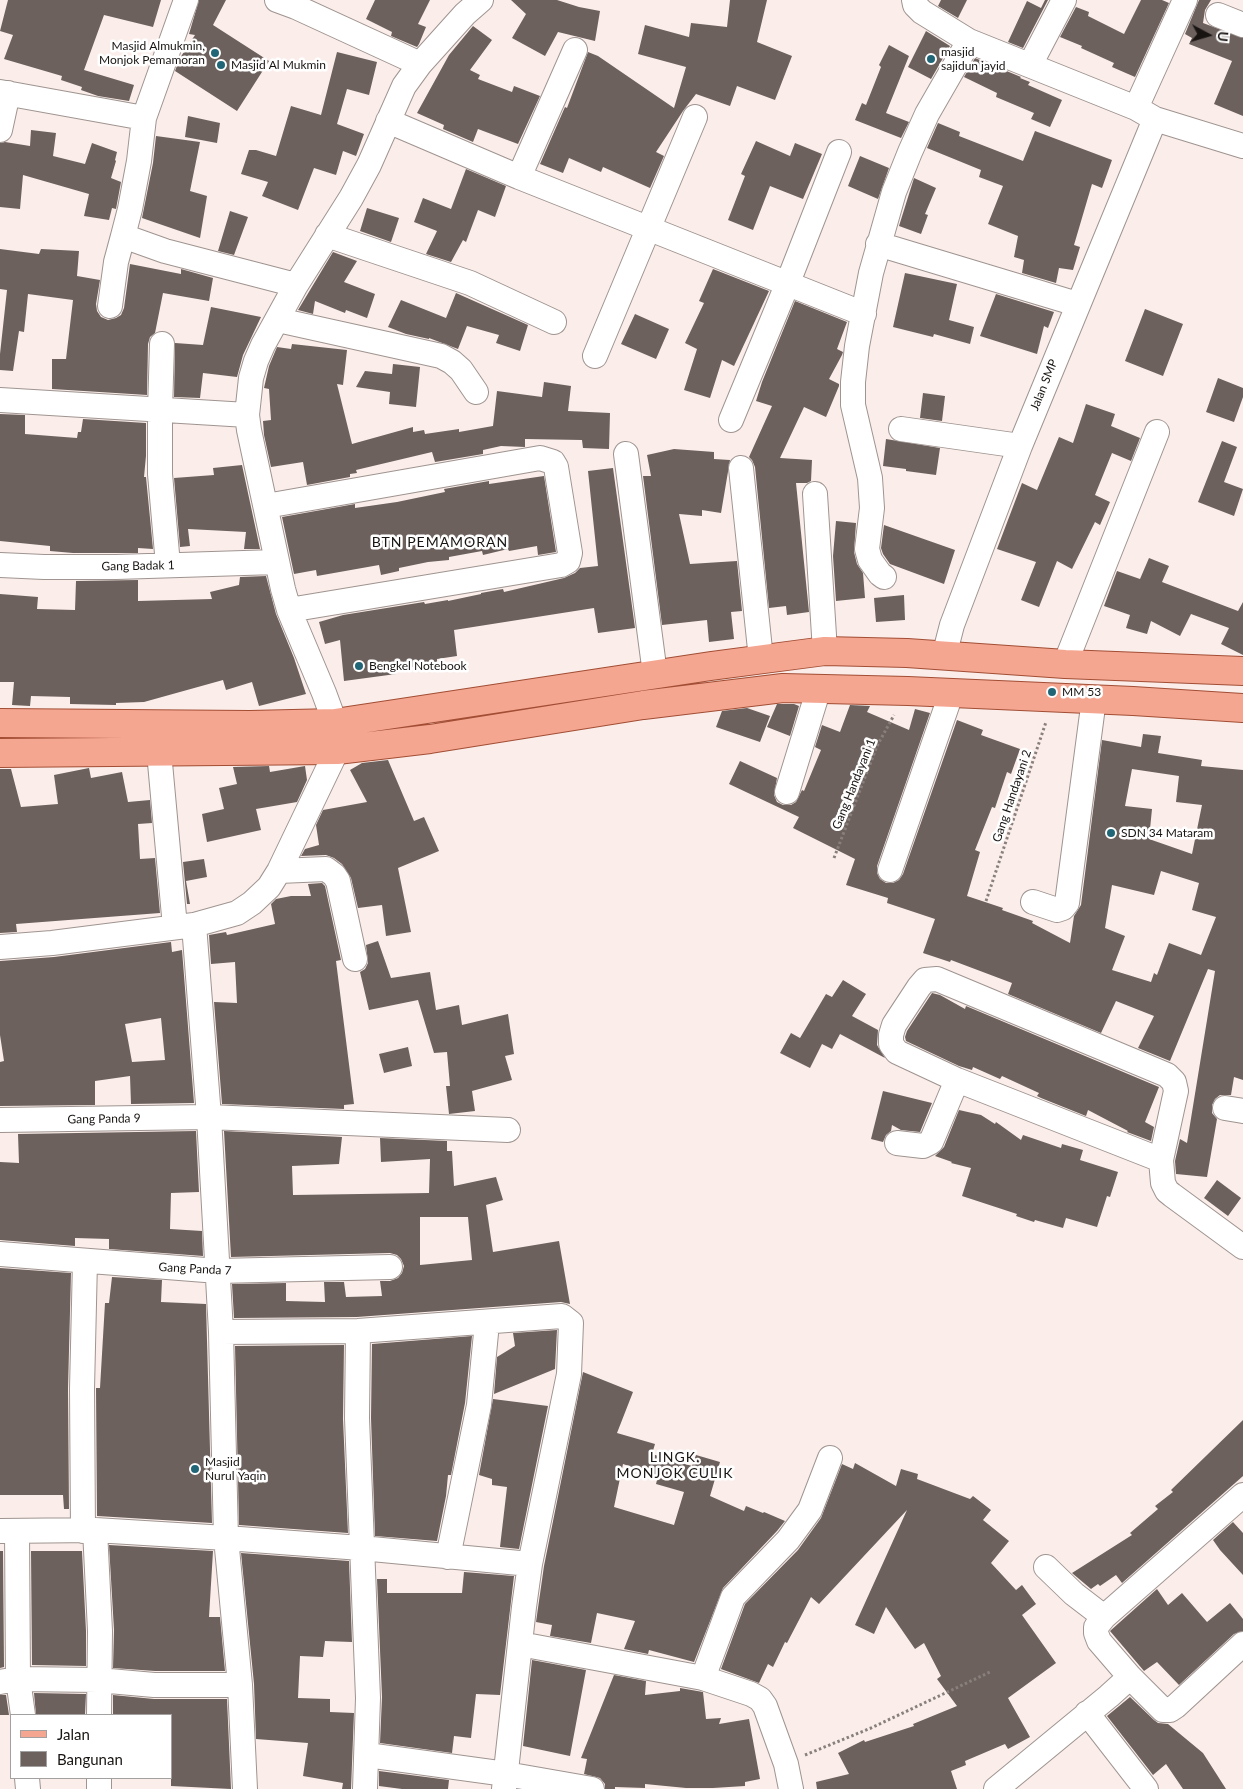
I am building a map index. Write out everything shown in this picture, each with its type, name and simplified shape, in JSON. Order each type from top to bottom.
[{"type":"main road","points":[[0,723],[250,725],[336,737],[655,674],[761,658],[825,651],[907,653],[1065,664],[1243,671]]},
{"type":"main road","points":[[711,666],[712,696]]},
{"type":"main road","points":[[0,753],[159,752],[336,737],[430,739],[643,705],[783,688],[1094,699],[1243,708]]},
{"type":"street","points":[[110,306],[116,262],[130,209],[139,161],[144,118],[186,0]]},
{"type":"street","points":[[0,947],[52,943],[185,926],[237,913],[252,904],[269,887],[279,871],[336,737],[289,610],[276,562],[247,415],[250,386],[256,361],[296,284],[351,198],[404,86],[420,64],[465,14],[481,0]]},
{"type":"street","points":[[914,0],[915,5],[922,12],[969,41],[1146,114],[1243,146]]},
{"type":"street","points":[[1030,65],[1064,0]]},
{"type":"street","name":"Jalan SMP","points":[[944,656],[952,625],[1020,446],[1077,304],[1185,0]]},
{"type":"street","points":[[291,2],[420,64]]},
{"type":"street","points":[[1218,14],[1243,25]]},
{"type":"street","points":[[884,577],[870,560],[868,549],[872,508],[870,478],[853,405],[853,382],[857,346],[878,244],[894,192],[931,106],[969,41]]},
{"type":"street","points":[[519,177],[576,50]]},
{"type":"street","points":[[0,130],[4,92],[144,118]]},
{"type":"street","points":[[595,356],[694,117]]},
{"type":"street","points":[[388,121],[519,177],[864,314]]},
{"type":"street","points":[[731,420],[839,152]]},
{"type":"street","points":[[327,234],[470,283],[554,322]]},
{"type":"street","points":[[123,236],[165,251],[296,284]]},
{"type":"street","points":[[878,244],[1077,304]]},
{"type":"street","points":[[278,320],[441,356],[462,370],[476,392]]},
{"type":"street","points":[[162,344],[160,474],[168,565]]},
{"type":"street","points":[[0,400],[247,415]]},
{"type":"street","points":[[901,429],[1020,446]]},
{"type":"street","points":[[1065,664],[1157,432]]},
{"type":"street","points":[[626,454],[655,674]]},
{"type":"street","points":[[266,506],[540,458],[553,462],[556,467],[570,553],[568,561],[561,565],[289,610]]},
{"type":"street","points":[[741,468],[761,658]]},
{"type":"street","points":[[815,494],[825,651]]},
{"type":"street","name":"Gang Badak 1","points":[[0,565],[44,567],[276,562]]},
{"type":"street","points":[[787,792],[820,688]]},
{"type":"street","points":[[890,870],[951,694]]},
{"type":"street","points":[[1033,902],[1057,910],[1063,908],[1067,903],[1094,699]]},
{"type":"street","points":[[159,752],[185,926],[209,1117],[221,1332],[226,1538],[240,1685],[245,1789]]},
{"type":"street","points":[[279,871],[326,869],[334,875],[338,881],[355,959]]},
{"type":"street","points":[[1161,1160],[957,1080],[897,1052],[891,1044],[894,1025],[919,986],[925,980],[931,978],[940,980],[1168,1075],[1176,1086],[1176,1091],[1161,1160],[1163,1183],[1167,1191],[1243,1247]]},
{"type":"street","points":[[897,1143],[923,1146],[931,1142],[957,1080]]},
{"type":"street","name":"Gang Panda 9","points":[[0,1120],[209,1117],[508,1130]]},
{"type":"street","name":"Gang Panda 7","points":[[0,1254],[218,1271],[390,1267]]},
{"type":"street","points":[[85,1261],[82,1389],[89,1531],[100,1631],[99,1714]]},
{"type":"street","points":[[221,1332],[358,1331],[488,1323],[562,1316],[572,1323],[570,1374],[530,1564],[505,1782]]},
{"type":"street","points":[[448,1556],[479,1405],[488,1323]]},
{"type":"street","points":[[358,1331],[357,1418],[368,1698],[365,1789]]},
{"type":"street","points":[[703,1678],[733,1597],[788,1540],[810,1510],[830,1458]]},
{"type":"street","points":[[1243,1495],[1104,1616],[1096,1627],[1097,1638],[1130,1677],[1163,1710],[1170,1710],[1243,1644]]},
{"type":"street","points":[[23,1714],[9,1680],[16,1595],[9,1531],[89,1531],[226,1538],[361,1548],[530,1564]]},
{"type":"street","points":[[1046,1567],[1074,1594],[1104,1616]]},
{"type":"street","points":[[520,1644],[703,1678],[751,1694],[760,1699],[765,1706],[786,1764],[791,1789]]},
{"type":"street","points":[[996,1789],[1130,1677]]},
{"type":"street","points":[[9,1680],[98,1680],[154,1685],[240,1685]]},
{"type":"street","points":[[1087,1713],[1146,1789]]},
{"type":"street","points":[[367,1755],[505,1782],[592,1789]]},
{"type":"path","name":"Gang Handayani 1","points":[[834,858],[877,746],[908,691]]},
{"type":"path","name":"Gang Handayani 2","points":[[986,901],[1055,698]]},
{"type":"path","points":[[786,1764],[871,1728],[990,1672]]},
{"type":"building","points":[[8,0],[161,0],[153,27],[104,15],[84,70],[134,85],[129,101],[98,96],[81,90],[82,87],[61,80],[62,76],[4,59],[13,35],[0,31]]},
{"type":"building","name":"Masjid Al Mukmin","points":[[199,0],[226,0],[213,25],[269,61],[237,111],[175,71],[180,58],[195,35],[189,34]]},
{"type":"building","points":[[375,0],[430,0],[418,24],[426,27],[417,47],[391,36],[392,32],[366,19]]},
{"type":"building","points":[[511,0],[557,0],[600,11],[595,41],[558,32],[545,56],[512,38],[526,14]]},
{"type":"building","points":[[730,0],[767,0],[757,42],[792,56],[775,100],[737,86],[730,106],[696,94],[656,152],[664,156],[650,188],[603,167],[601,172],[569,158],[563,173],[540,164],[565,107],[567,108],[588,52],[598,56],[674,108],[686,67],[638,54],[645,25],[689,37],[691,23],[727,27]]},
{"type":"building","points":[[941,0],[967,0],[958,18],[938,6]]},
{"type":"building","points":[[1045,0],[1048,0],[1023,48],[1008,42],[1027,1],[1041,8]]},
{"type":"building","points":[[1141,0],[1162,0],[1169,3],[1135,77],[1112,67],[1114,63],[1060,37],[1076,7],[1089,12],[1088,16],[1124,34]]},
{"type":"building","points":[[1199,0],[1211,0],[1205,10],[1203,23],[1243,38],[1243,116],[1214,104],[1232,61],[1189,44],[1192,38],[1185,34]]},
{"type":"building","points":[[473,26],[492,40],[470,70],[480,75],[478,79],[512,92],[514,86],[540,96],[518,144],[478,129],[473,142],[443,129],[444,125],[417,113],[449,55]]},
{"type":"building","name":"masjid sajidun jayid","points":[[926,31],[950,46],[931,79],[908,67]]},
{"type":"building","points":[[889,45],[909,56],[886,113],[909,122],[901,138],[855,120],[862,103],[866,105],[881,67],[879,65]]},
{"type":"building","points":[[337,52],[377,62],[369,95],[347,89],[337,124],[364,134],[356,156],[343,151],[336,175],[314,168],[298,210],[262,196],[268,182],[241,174],[249,150],[256,150],[276,156],[291,106],[321,115]]},
{"type":"building","points":[[975,58],[1021,77],[1030,82],[1028,85],[1062,100],[1050,127],[1031,119],[1034,113],[996,97],[997,93],[964,77]]},
{"type":"building","points":[[188,116],[220,123],[217,143],[185,137]]},
{"type":"building","points":[[938,123],[960,132],[959,136],[1023,161],[1035,131],[1112,160],[1102,188],[1092,184],[1074,245],[1080,247],[1073,270],[1059,268],[1056,283],[1022,273],[1024,260],[1014,257],[1018,236],[988,224],[1003,186],[979,177],[981,170],[927,148]]},
{"type":"building","points":[[31,130],[56,133],[53,156],[85,164],[92,143],[117,152],[111,178],[121,182],[116,209],[112,208],[109,220],[84,216],[89,194],[23,175],[20,209],[0,207],[0,143],[30,146]]},
{"type":"building","points":[[156,136],[200,142],[190,191],[207,196],[200,238],[142,218],[153,163]]},
{"type":"building","points":[[756,141],[790,156],[795,143],[822,154],[803,199],[770,186],[753,230],[728,220],[745,176],[741,174]]},
{"type":"building","points":[[860,156],[889,168],[878,199],[848,186]]},
{"type":"building","points":[[466,169],[506,186],[495,217],[478,210],[466,242],[463,240],[451,262],[426,254],[437,231],[414,222],[423,198],[451,209]]},
{"type":"building","points":[[914,178],[936,188],[925,214],[928,215],[921,234],[899,226]]},
{"type":"building","points":[[367,208],[399,218],[391,242],[360,231]]},
{"type":"building","points":[[230,211],[248,217],[234,255],[218,251]]},
{"type":"building","points":[[0,249],[39,254],[41,249],[79,251],[77,276],[100,280],[96,304],[97,311],[101,317],[108,320],[121,315],[124,308],[130,264],[181,274],[181,269],[213,278],[209,301],[163,293],[155,333],[150,337],[148,344],[147,395],[52,389],[52,359],[66,359],[73,300],[28,294],[24,332],[19,331],[13,371],[0,370],[7,290],[0,289]]},
{"type":"building","points":[[333,252],[357,261],[344,282],[375,294],[367,318],[346,310],[345,313],[315,301],[313,314],[298,310]]},
{"type":"building","points":[[713,269],[769,291],[734,366],[722,360],[710,398],[684,390],[697,349],[685,343],[704,303],[699,301]]},
{"type":"building","points":[[905,273],[957,284],[949,320],[974,327],[970,344],[934,334],[933,337],[893,327]]},
{"type":"building","points":[[456,293],[528,325],[520,351],[496,343],[499,335],[467,326],[458,349],[429,338],[406,334],[388,327],[401,300],[446,318]]},
{"type":"building","points":[[996,294],[1054,312],[1048,328],[1044,326],[1037,354],[980,336]]},
{"type":"building","points":[[795,301],[847,322],[837,349],[843,352],[829,379],[839,384],[839,386],[826,417],[804,407],[780,458],[812,460],[811,481],[796,483],[809,612],[787,615],[786,606],[769,608],[755,467],[749,457],[772,406],[756,401]]},
{"type":"building","points":[[211,307],[261,317],[243,355],[237,377],[203,373],[200,398],[174,397],[175,343],[203,345]]},
{"type":"building","points":[[1145,309],[1183,324],[1163,376],[1125,361]]},
{"type":"building","points":[[635,314],[669,329],[656,359],[621,344]]},
{"type":"building","points":[[292,344],[347,350],[343,385],[337,384],[352,444],[413,427],[413,432],[424,430],[425,434],[459,429],[459,432],[493,426],[497,391],[542,397],[544,382],[571,386],[568,411],[610,413],[609,449],[583,448],[582,440],[525,439],[525,447],[501,446],[483,450],[483,454],[435,462],[432,452],[356,470],[357,473],[350,474],[350,477],[307,485],[303,462],[271,467],[264,435],[263,421],[271,420],[269,389],[264,388],[269,366],[277,347],[291,349]]},
{"type":"building","points":[[393,364],[420,367],[416,407],[389,404],[390,392],[356,387],[365,371],[392,374]]},
{"type":"building","points":[[1218,378],[1243,388],[1243,397],[1234,422],[1206,412]]},
{"type":"building","points":[[923,393],[945,396],[942,421],[920,418]]},
{"type":"building","points":[[1086,404],[1115,414],[1111,426],[1140,438],[1131,461],[1112,453],[1095,495],[1110,502],[1100,525],[1095,522],[1072,569],[1057,561],[1039,607],[1021,600],[1036,562],[997,549],[1022,483],[1037,490],[1059,437],[1073,443]]},
{"type":"building","points":[[0,414],[25,415],[25,434],[77,438],[78,432],[81,432],[83,419],[146,423],[144,477],[146,477],[153,549],[138,548],[138,553],[73,553],[50,551],[50,546],[0,541]]},
{"type":"building","points":[[886,439],[940,448],[936,475],[883,466]]},
{"type":"building","points":[[1222,441],[1237,447],[1224,482],[1243,489],[1234,516],[1198,502]]},
{"type":"building","points":[[674,449],[714,452],[714,459],[730,460],[721,513],[702,510],[702,516],[679,514],[690,564],[737,561],[742,611],[731,612],[734,639],[709,642],[707,620],[662,625],[643,476],[651,476],[647,455]]},
{"type":"building","points":[[242,465],[260,549],[244,549],[246,532],[188,529],[190,546],[180,547],[174,478],[214,475],[213,468]]},
{"type":"building","points":[[613,468],[635,628],[598,633],[594,608],[454,630],[457,656],[437,659],[437,663],[395,670],[396,674],[344,681],[340,640],[325,644],[319,622],[343,615],[424,602],[425,604],[448,601],[503,589],[504,592],[564,578],[575,573],[580,568],[598,566],[588,471]]},
{"type":"building","points":[[544,476],[556,552],[538,555],[537,546],[509,551],[508,549],[483,555],[482,551],[449,557],[449,560],[399,568],[399,571],[381,575],[379,565],[317,576],[316,570],[294,574],[282,517],[355,504],[355,508],[397,502],[445,492],[444,489],[489,481],[489,484]]},
{"type":"building","points":[[836,521],[856,523],[854,552],[857,564],[863,573],[865,598],[836,601],[833,556]]},
{"type":"building","points":[[884,525],[955,550],[944,584],[890,564],[881,548]]},
{"type":"building","points":[[1149,558],[1169,566],[1162,582],[1238,611],[1243,602],[1243,655],[1221,644],[1229,628],[1191,614],[1180,636],[1151,621],[1147,634],[1126,628],[1130,615],[1104,606],[1117,571],[1140,579]]},
{"type":"building","points":[[266,576],[276,614],[306,694],[259,706],[252,682],[226,690],[223,680],[144,702],[116,703],[116,705],[70,704],[70,697],[31,696],[30,706],[12,705],[14,682],[0,682],[0,594],[38,597],[37,609],[75,610],[76,581],[138,580],[138,601],[212,599],[210,592],[239,585],[240,577]]},
{"type":"building","points":[[904,595],[905,620],[876,622],[874,598]]},
{"type":"building","points":[[777,704],[794,704],[799,706],[790,736],[767,727]]},
{"type":"building","points":[[850,705],[870,706],[867,712],[909,730],[915,709],[930,713],[877,866],[877,873],[880,879],[886,883],[893,883],[899,880],[903,874],[957,720],[983,730],[981,735],[1020,749],[1011,774],[1007,772],[995,808],[992,807],[975,850],[980,852],[967,896],[1003,908],[1002,910],[1033,921],[1032,923],[1070,943],[1074,916],[1081,905],[1102,740],[1141,747],[1143,734],[1161,736],[1158,753],[1202,760],[1201,766],[1243,770],[1243,1080],[1234,1077],[1231,1095],[1220,1095],[1212,1105],[1212,1113],[1217,1119],[1207,1177],[1176,1174],[1175,1161],[1180,1139],[1187,1143],[1215,971],[1208,969],[1170,1061],[1138,1048],[1154,1016],[1116,1001],[1101,1033],[1008,994],[1012,983],[951,960],[950,962],[923,953],[935,919],[887,903],[888,898],[846,885],[855,859],[793,828],[799,817],[729,784],[740,761],[777,778],[774,795],[777,802],[783,805],[791,805],[796,802],[802,790],[804,791],[821,750],[815,747],[822,725],[840,732]],"holes":[[[1132,769],[1179,776],[1176,802],[1202,805],[1192,854],[1149,839],[1152,809],[1125,806]],[[1161,871],[1199,883],[1192,910],[1216,917],[1201,955],[1169,943],[1157,975],[1154,973],[1151,982],[1112,970],[1125,936],[1105,928],[1112,885],[1154,895]]]},
{"type":"building","points":[[747,708],[770,716],[760,742],[716,727],[722,711]]},
{"type":"building","points":[[388,760],[414,821],[424,817],[439,851],[398,868],[411,932],[386,936],[382,905],[358,908],[351,878],[342,864],[326,855],[301,856],[305,849],[319,845],[316,825],[323,810],[367,802],[350,770],[362,763]]},
{"type":"building","points":[[269,766],[270,772],[305,766],[307,780],[297,802],[256,809],[261,830],[207,842],[202,814],[224,809],[219,788],[237,784],[233,767]]},
{"type":"building","points":[[89,768],[91,778],[122,772],[128,802],[150,800],[152,823],[138,824],[140,859],[155,858],[160,913],[16,924],[17,932],[0,933],[0,769],[11,769],[21,807],[58,804],[54,775]]},
{"type":"building","points":[[204,859],[207,877],[186,881],[190,904],[187,904],[183,862]]},
{"type":"building","points":[[322,883],[325,886],[341,960],[336,961],[354,1104],[344,1105],[344,1109],[222,1104],[214,1002],[237,1003],[235,962],[211,964],[209,935],[226,932],[227,935],[275,924],[271,904],[276,899],[291,896],[311,896],[308,884]]},
{"type":"building","points":[[378,941],[391,978],[430,972],[436,1010],[459,1005],[462,1025],[508,1014],[514,1054],[505,1056],[512,1080],[472,1091],[475,1111],[449,1114],[446,1086],[450,1086],[447,1052],[434,1053],[418,1000],[369,1010],[360,972],[365,969],[368,963],[366,945]]},
{"type":"building","points":[[171,942],[172,952],[182,950],[194,1103],[131,1104],[130,1076],[95,1081],[95,1105],[0,1106],[0,1062],[4,1061],[0,1035],[0,961],[54,957]],"holes":[[[161,1018],[165,1060],[132,1062],[125,1024]]]},
{"type":"building","points":[[843,980],[866,994],[852,1016],[878,1030],[877,1045],[885,1058],[840,1034],[832,1049],[822,1044],[810,1068],[780,1053],[791,1033],[800,1038],[826,994],[832,997]]},
{"type":"building","points":[[932,993],[940,995],[965,1009],[966,1006],[1159,1087],[1145,1122],[1154,1127],[1151,1141],[1127,1132],[1088,1110],[1086,1116],[1041,1098],[1037,1096],[1039,1093],[1002,1076],[1000,1079],[973,1067],[972,1070],[959,1066],[906,1041],[907,1031]]},
{"type":"building","points":[[408,1047],[412,1066],[384,1073],[379,1054]]},
{"type":"building","points":[[883,1091],[932,1103],[920,1132],[901,1130],[892,1125],[891,1131],[886,1135],[883,1142],[871,1139]]},
{"type":"building","points":[[959,1110],[981,1115],[995,1124],[996,1122],[1021,1140],[1023,1135],[1061,1148],[1062,1144],[1083,1150],[1080,1160],[1118,1172],[1110,1197],[1107,1196],[1097,1227],[1066,1218],[1063,1228],[1035,1220],[1034,1222],[1016,1216],[1017,1214],[962,1196],[971,1168],[951,1163],[935,1156],[944,1147]]},
{"type":"building","points":[[196,1131],[199,1192],[171,1193],[170,1229],[202,1231],[203,1256],[109,1249],[109,1239],[75,1238],[75,1246],[0,1240],[0,1162],[19,1163],[18,1134]]},
{"type":"building","points":[[224,1131],[342,1137],[339,1164],[292,1166],[293,1195],[429,1193],[430,1159],[381,1162],[380,1138],[447,1141],[447,1151],[452,1151],[454,1186],[496,1177],[503,1200],[486,1205],[493,1252],[559,1241],[570,1304],[561,1302],[357,1317],[234,1318],[232,1284],[286,1283],[286,1301],[325,1302],[324,1282],[344,1282],[346,1297],[382,1296],[380,1281],[390,1281],[398,1278],[404,1266],[397,1255],[390,1253],[231,1257]],"holes":[[[420,1217],[468,1217],[472,1260],[420,1265]]]},
{"type":"building","points":[[1217,1180],[1241,1198],[1228,1216],[1204,1198]]},
{"type":"building","points":[[0,1268],[71,1273],[68,1389],[69,1509],[64,1509],[63,1495],[0,1495]]},
{"type":"building","points":[[112,1277],[162,1280],[161,1302],[206,1304],[212,1523],[97,1516],[96,1388],[100,1388],[105,1303],[109,1303]]},
{"type":"building","points":[[557,1330],[555,1369],[494,1394],[497,1357],[515,1346],[513,1333]]},
{"type":"building","points":[[472,1336],[465,1403],[451,1475],[448,1475],[437,1541],[375,1536],[371,1418],[372,1344]]},
{"type":"building","points":[[344,1345],[343,1419],[348,1533],[239,1525],[235,1346]]},
{"type":"building","points":[[583,1372],[633,1392],[617,1433],[655,1444],[652,1454],[692,1466],[696,1455],[720,1462],[710,1496],[744,1511],[746,1506],[785,1521],[723,1588],[694,1662],[649,1650],[648,1654],[624,1649],[635,1621],[597,1613],[591,1643],[550,1636],[552,1625],[536,1622],[544,1566]],"holes":[[[623,1464],[658,1476],[656,1484],[684,1492],[674,1525],[614,1507]]]},
{"type":"building","points":[[493,1399],[548,1406],[519,1549],[500,1547],[507,1487],[492,1485],[492,1479],[479,1475]]},
{"type":"building","points":[[1243,1420],[1243,1476],[1122,1583],[1116,1575],[1100,1586],[1098,1584],[1091,1589],[1072,1573],[1132,1535],[1130,1533],[1158,1509],[1155,1506],[1173,1492],[1171,1490]]},
{"type":"building","points":[[855,1463],[896,1486],[901,1469],[918,1474],[917,1479],[970,1499],[973,1496],[991,1510],[983,1520],[1009,1541],[991,1563],[1016,1590],[1022,1585],[1036,1604],[1022,1615],[1056,1663],[1008,1698],[1030,1737],[1008,1749],[1005,1744],[965,1761],[966,1765],[951,1771],[957,1789],[817,1789],[816,1782],[849,1774],[838,1753],[864,1740],[865,1742],[914,1726],[913,1724],[957,1706],[937,1679],[941,1676],[924,1643],[915,1649],[886,1607],[874,1634],[855,1625],[907,1510],[819,1604],[811,1597],[773,1667],[768,1664],[759,1683],[721,1669],[745,1604],[798,1550],[821,1518],[842,1464],[853,1469]]},
{"type":"building","points":[[1233,1522],[1243,1533],[1243,1575],[1213,1540]]},
{"type":"building","points":[[109,1545],[213,1551],[209,1617],[220,1617],[225,1671],[155,1671],[113,1668],[114,1630]]},
{"type":"building","points":[[0,1551],[3,1551],[4,1667],[0,1668]]},
{"type":"building","points":[[31,1551],[82,1551],[86,1666],[32,1665]]},
{"type":"building","points":[[241,1553],[349,1561],[352,1642],[325,1641],[323,1657],[300,1656],[298,1698],[330,1699],[330,1712],[354,1713],[351,1789],[342,1789],[343,1783],[303,1776],[308,1743],[256,1739],[254,1684]]},
{"type":"building","points":[[464,1572],[514,1576],[500,1695],[476,1694],[471,1738],[454,1736],[452,1753],[380,1743],[382,1697],[377,1579],[387,1579],[387,1593],[462,1593]]},
{"type":"building","points":[[1157,1589],[1168,1605],[1182,1593],[1207,1622],[1230,1603],[1243,1619],[1243,1631],[1234,1634],[1179,1685],[1157,1662],[1144,1671],[1110,1631]]},
{"type":"building","points":[[532,1660],[586,1670],[570,1756],[523,1746]]},
{"type":"building","points":[[614,1675],[646,1681],[645,1695],[680,1691],[680,1688],[703,1692],[706,1719],[721,1718],[719,1724],[749,1719],[760,1779],[745,1782],[745,1786],[686,1788],[645,1784],[645,1788],[615,1787],[615,1789],[605,1789],[605,1784],[600,1778],[584,1774],[587,1759],[581,1758]]},
{"type":"building","points":[[34,1693],[86,1694],[85,1714],[36,1714]]},
{"type":"building","points":[[0,1695],[6,1695],[9,1715],[0,1715]]},
{"type":"building","points":[[113,1695],[154,1699],[227,1699],[231,1789],[171,1786],[172,1714],[113,1714]]},
{"type":"building","points":[[1130,1697],[1154,1720],[1158,1723],[1168,1724],[1203,1753],[1226,1789],[1183,1789],[1166,1764],[1153,1775],[1107,1716]]},
{"type":"building","points":[[379,1771],[449,1780],[448,1789],[402,1789],[379,1786]]},
{"type":"place","name":"Masjid Almukmin, Monjok Pemamoran","points":[[215,53]]},
{"type":"place","name":"masjid sajidun jayid","points":[[931,59]]},
{"type":"place","name":"Masjid Al Mukmin","points":[[221,65]]},
{"type":"place","name":"Bengkel Notebook","points":[[359,666]]},
{"type":"place","name":"MM 53","points":[[1052,692]]},
{"type":"place","name":"SDN 34 Mataram","points":[[1111,833]]},
{"type":"place","name":"Masjid Nurul Yaqin","points":[[195,1469]]},
{"type":"district","name":"BTN PEMAMORAN","points":[[440,542]]},
{"type":"district","name":"LINGK. MONJOK CULIK","points":[[675,1465]]}]
